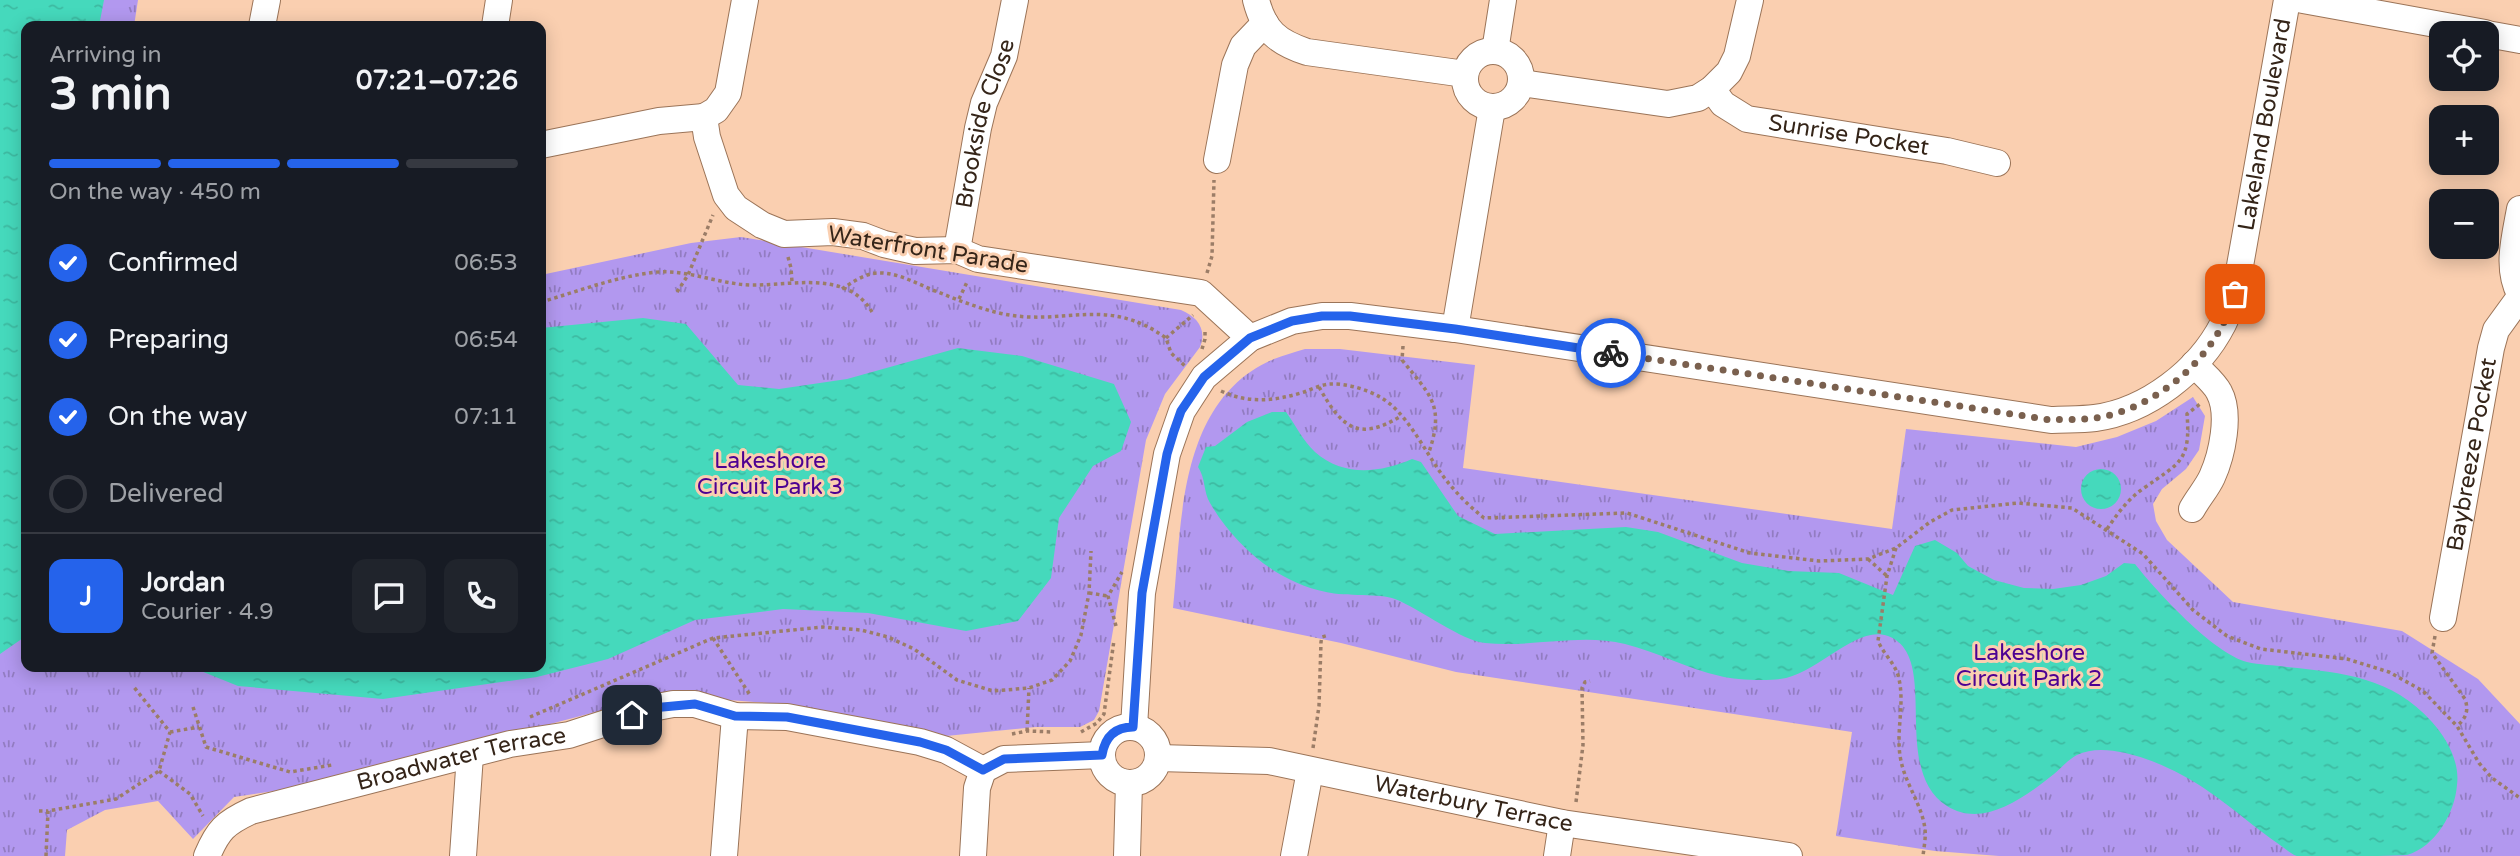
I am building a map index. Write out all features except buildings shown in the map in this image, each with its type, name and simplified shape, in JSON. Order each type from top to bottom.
[{"type":"street","points":[[263,21],[267,0]]},
{"type":"street","points":[[496,21],[499,0]]},
{"type":"street","points":[[546,144],[659,121],[704,117],[716,110],[728,93],[745,0]]},
{"type":"street","name":"Brookside Close","points":[[957,250],[978,128],[984,103],[1004,57],[1015,0]]},
{"type":"street","points":[[1495,51],[1503,0]]},
{"type":"street","points":[[1521,83],[1668,104],[1691,101],[1712,89],[1729,72],[1737,56],[1750,0]]},
{"type":"street","name":"Lakeland Boulevard","points":[[1133,727],[1142,593],[1167,454],[1190,374],[1250,338],[1292,321],[1322,316],[1350,316],[1455,329],[2051,420],[2095,418],[2133,408],[2147,401],[2194,364],[2222,325],[2235,294],[2287,0]]},
{"type":"street","points":[[2302,0],[2429,23]]},
{"type":"street","points":[[1260,12],[1275,37],[1288,45],[1307,51],[1465,74]]},
{"type":"street","points":[[1217,160],[1234,65],[1260,12]]},
{"type":"street","points":[[2499,36],[2520,40]]},
{"type":"street","points":[[1495,51],[1512,58],[1518,65],[1521,83],[1519,91],[1508,104],[1492,108],[1474,101],[1465,84],[1465,74],[1472,60],[1479,55],[1495,51]]},
{"type":"street","name":"Sunrise Pocket","points":[[1712,89],[1723,104],[1747,119],[1947,151],[1997,163]]},
{"type":"street","points":[[1455,329],[1492,108]]},
{"type":"street","name":"Waterfront Parade","points":[[704,117],[707,137],[726,195],[736,208],[784,234],[833,232],[863,236],[915,251],[957,250],[978,259],[1198,305]]},
{"type":"street","points":[[2520,209],[2512,254],[2515,285],[2520,295]]},
{"type":"street","name":"Baybreeze Pocket","points":[[2443,618],[2491,348],[2496,330],[2520,295]]},
{"type":"street","points":[[1198,305],[1216,305],[1250,338]]},
{"type":"street","points":[[2192,509],[2213,477],[2226,417],[2218,390],[2194,364]]},
{"type":"street","name":"Broadwater Terrace","points":[[211,846],[229,822],[251,811],[510,744],[569,735],[652,708],[673,704],[695,704],[735,716],[787,717],[920,742],[946,750],[983,770]]},
{"type":"street","points":[[724,856],[735,716]]},
{"type":"street","points":[[1124,727],[1133,727],[1149,734],[1155,741],[1158,758],[1152,773],[1145,779],[1129,783],[1113,777],[1103,763],[1102,755],[1108,737],[1124,727]]},
{"type":"street","points":[[463,856],[470,755]]},
{"type":"street","points":[[972,856],[977,788],[983,770],[1004,759],[1102,755]]},
{"type":"street","name":"Waterbury Terrace","points":[[1158,758],[1269,761],[1568,824],[1789,856]]},
{"type":"street","points":[[1294,856],[1310,771]]},
{"type":"street","points":[[1127,856],[1129,783]]},
{"type":"street","points":[[1557,856],[1568,824]]},
{"type":"path","points":[[1166,338],[1192,315],[1198,305],[1212,256],[1213,188],[1217,160]]},
{"type":"path","points":[[677,292],[688,275],[718,204],[726,195]]},
{"type":"path","points":[[546,301],[649,272],[678,272],[742,285],[792,282],[826,284],[862,299],[872,312]]},
{"type":"path","points":[[842,289],[854,280],[882,273],[899,276],[974,307],[1001,314],[1039,318],[1114,314],[1142,323],[1166,338],[1171,354],[1190,374],[1233,397],[1250,400],[1282,398],[1327,384],[1360,389],[1382,398],[1401,416],[1443,476],[1484,518],[1628,513],[1750,553],[1819,561],[1868,559],[1896,548],[1952,510],[2018,503],[2073,508],[2143,554],[2193,610],[2227,636],[2261,649],[2347,659],[2389,672],[2423,691],[2457,726],[2479,763],[2492,778],[2520,798]]},
{"type":"path","points":[[1406,323],[1402,360],[1430,396],[1436,410],[1437,425],[1429,454]]},
{"type":"path","points":[[1190,374],[1203,348],[1203,325]]},
{"type":"path","points":[[1319,387],[1335,414],[1351,426],[1374,428],[1386,425],[1401,416]]},
{"type":"path","points":[[2107,529],[2123,506],[2179,464],[2189,432],[2187,414],[2218,390]]},
{"type":"path","points":[[1896,548],[1887,576],[1878,634],[1881,648],[1895,665],[1899,680],[1901,699],[1898,748],[1906,783],[1925,830],[1923,856]]},
{"type":"path","points":[[1868,559],[1887,576]]},
{"type":"path","points":[[1116,628],[1108,596],[1126,565]]},
{"type":"path","points":[[1089,593],[1108,596]]},
{"type":"path","points":[[2443,618],[2432,642],[2432,653],[2465,699],[2467,714],[2457,726]]},
{"type":"path","points":[[1310,771],[1319,706],[1321,637],[1329,635]]},
{"type":"path","points":[[713,638],[765,717]]},
{"type":"path","points":[[1075,734],[1086,730],[1104,714],[1115,640]]},
{"type":"path","points":[[1568,824],[1583,745],[1582,688],[1585,682],[1590,681]]},
{"type":"path","points":[[133,686],[170,732]]},
{"type":"path","points":[[1027,731],[1029,688]]},
{"type":"path","points":[[170,732],[200,727]]},
{"type":"path","points":[[1003,736],[1027,731],[1063,733]]},
{"type":"path","points":[[39,811],[116,799],[159,771],[170,732]]},
{"type":"path","points":[[159,771],[190,794],[211,846]]},
{"type":"path","points":[[46,856],[48,811]]},
{"type":"green space","name":"Lakeshore Circuit Park 3","points":[[0,0],[138,0],[135,21],[21,21],[21,672],[546,672],[546,274],[691,243],[741,237],[1181,310],[1192,316],[1202,330],[1200,347],[1165,394],[1146,440],[1099,711],[1094,720],[1080,727],[1035,727],[936,737],[781,704],[729,700],[692,693],[652,697],[328,783],[234,797],[193,839],[158,801],[105,810],[67,830],[65,856],[0,856]]},
{"type":"green space","name":"Lakeshore Circuit Park 2","points":[[1305,349],[1340,349],[1475,365],[1463,468],[1892,529],[1906,429],[2076,447],[2117,437],[2156,421],[2193,397],[2205,416],[2199,450],[2186,469],[2162,489],[2153,504],[2156,521],[2167,540],[2233,602],[2402,631],[2478,679],[2520,724],[2520,856],[1999,856],[1935,851],[1836,836],[1852,732],[1456,672],[1341,643],[1173,608],[1184,502],[1191,466],[1202,433],[1219,403],[1242,378],[1274,359]]},
{"type":"water","points":[[0,0],[104,0],[100,21],[21,21],[21,639],[0,654]]},
{"type":"water","points":[[643,318],[686,324],[738,385],[779,389],[847,379],[958,348],[1022,356],[1114,384],[1131,422],[1121,451],[1093,466],[1059,518],[1051,578],[1018,621],[966,631],[868,613],[783,609],[695,620],[608,659],[537,677],[383,699],[238,686],[203,672],[546,672],[546,328]]},
{"type":"water","points":[[1272,412],[1286,412],[1311,448],[1337,466],[1375,470],[1412,459],[1421,462],[1458,516],[1495,534],[1626,527],[1658,532],[1742,563],[1789,571],[1839,573],[1893,595],[1915,546],[1935,540],[1957,553],[1968,566],[1994,580],[2024,588],[2053,589],[2081,585],[2106,576],[2124,563],[2135,564],[2186,620],[2233,656],[2252,663],[2328,672],[2366,680],[2384,686],[2417,707],[2443,736],[2454,759],[2457,776],[2452,807],[2435,837],[2407,855],[2297,856],[2186,777],[2138,756],[2093,750],[2074,757],[2030,792],[2003,807],[1975,814],[1961,812],[1947,806],[1930,789],[1921,767],[1917,741],[1912,666],[1904,648],[1888,636],[1876,634],[1863,637],[1794,676],[1774,680],[1750,680],[1720,676],[1637,647],[1608,641],[1502,644],[1476,641],[1395,599],[1326,592],[1308,587],[1274,571],[1245,547],[1220,519],[1208,498],[1198,467],[1206,447],[1215,446],[1247,422]]},
{"type":"water","points":[[2101,469],[2109,470],[2115,475],[2120,481],[2120,497],[2115,503],[2109,508],[2101,509],[2093,508],[2087,503],[2082,497],[2081,489],[2082,481],[2087,475],[2093,470]]},
{"type":"way so far","points":[[1611,353],[2051,420],[2095,418],[2133,408],[2147,401],[2194,364],[2222,325],[2235,294]]},
{"type":"route","points":[[632,715],[673,704],[695,704],[735,716],[787,717],[920,742],[946,750],[983,770],[1004,759],[1102,755],[1108,737],[1124,727],[1133,727],[1142,593],[1167,454],[1181,411],[1204,377],[1250,338],[1292,321],[1322,316],[1350,316],[1611,353]]}]
